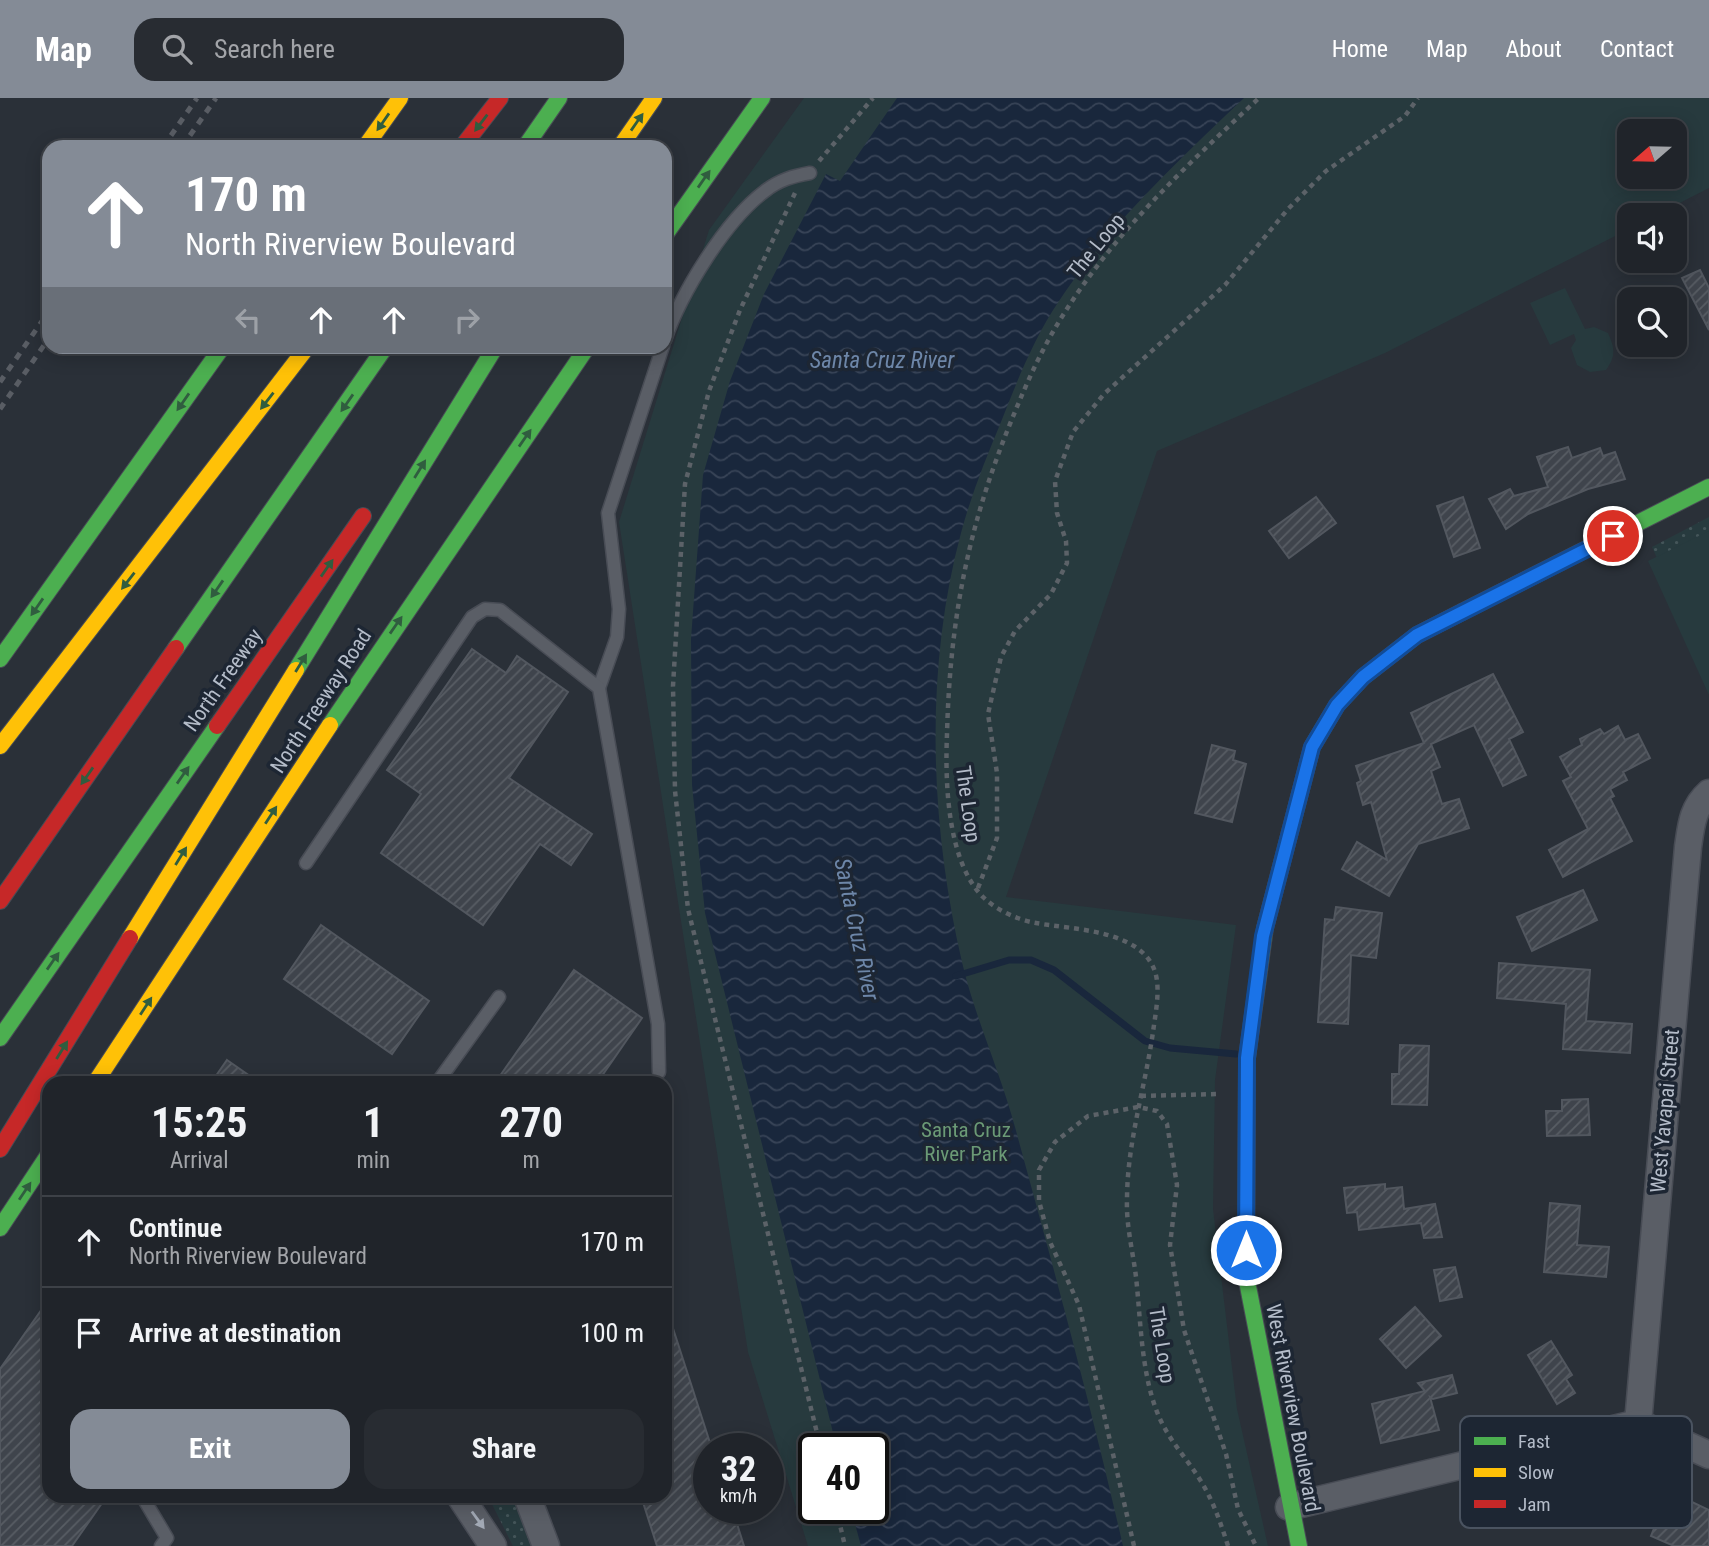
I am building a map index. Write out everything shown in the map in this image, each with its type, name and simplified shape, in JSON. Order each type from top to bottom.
[{"type":"main road","points":[[370,140],[400,98]]},
{"type":"main road","points":[[468,140],[500,98]]},
{"type":"main road","points":[[530,140],[559,98]]},
{"type":"main road","points":[[625,140],[654,98]]},
{"type":"main road","points":[[672,225],[762,98]]},
{"type":"main road","points":[[0,659],[217,354]]},
{"type":"main road","points":[[0,746],[303,354]]},
{"type":"main road","points":[[0,901],[380,354]]},
{"type":"main road","points":[[434,414],[475,354]]},
{"type":"main road","points":[[45,1076],[491,354]]},
{"type":"main road","name":"North Freeway Road","points":[[100,1076],[370,664],[583,354]]},
{"type":"main road","name":"West Riverview Boulevard","points":[[1299,1546],[1289,1507],[1246,1276],[1247,1058],[1263,936],[1312,747],[1337,705],[1363,677],[1417,635],[1709,487]]},
{"type":"main road","name":"North Freeway","points":[[0,1038],[371,505]]},
{"type":"main road","points":[[0,1149],[42,1081]]},
{"type":"main road","points":[[0,1228],[42,1165]]},
{"type":"street","name":"West Yavapai Street","points":[[1639,1416],[1687,861],[1693,817],[1705,797]]},
{"type":"street","points":[[1692,1447],[1709,1455]]},
{"type":"street","points":[[1289,1507],[1460,1466]]},
{"type":"street","points":[[465,1503],[493,1546]]},
{"type":"street","points":[[530,1503],[546,1546]]},
{"type":"lane","points":[[672,319],[675,310],[722,238],[764,191],[788,177],[810,173]]},
{"type":"lane","points":[[659,1072],[658,1024],[599,688],[617,637],[619,609],[608,513],[660,354]]},
{"type":"lane","points":[[306,863],[472,617],[485,609],[500,610],[599,688]]},
{"type":"lane","points":[[442,1076],[499,997]]},
{"type":"lane","points":[[146,1503],[167,1538],[161,1546]]},
{"type":"path","points":[[817,1433],[688,909],[675,791],[673,687],[685,484],[709,391],[740,310],[796,193],[873,98]]},
{"type":"path","name":"The Loop","points":[[1228,1546],[1218,1515],[1202,1483],[1173,1443],[1158,1416],[1146,1364],[1126,1203],[1132,1140],[1155,1020],[1158,979],[1149,961],[1136,948],[1115,937],[1086,928],[1032,923],[1002,911],[978,889],[967,876],[954,839],[946,758],[948,678],[965,556],[987,480],[1034,367],[1065,312],[1108,252],[1193,160],[1259,98]]},
{"type":"path","points":[[978,889],[997,838],[997,774],[988,714],[1001,657],[1015,631],[1051,594],[1067,563],[1066,541],[1056,513],[1055,481],[1073,432],[1104,394],[1225,285],[1289,209],[1326,171],[1405,116],[1418,98]]},
{"type":"path","points":[[1141,1096],[1247,1093]]},
{"type":"path","points":[[1134,1546],[1079,1306],[1050,1242],[1039,1201],[1039,1170],[1055,1142],[1087,1116],[1138,1107],[1157,1111],[1167,1124],[1177,1185],[1170,1245],[1184,1330],[1226,1454],[1238,1508],[1256,1546]]},
{"type":"path","points":[[840,1524],[845,1546]]},
{"type":"green space","name":"Santa Cruz River Park","points":[[804,98],[1709,98],[1709,188],[1680,203],[1617,203],[1617,235],[1385,353],[1157,451],[1006,897],[1236,925],[1215,1080],[1213,1209],[1237,1409],[1268,1546],[808,1546],[801,1524],[889,1524],[889,1433],[798,1433],[798,1514],[784,1468],[784,1433],[773,1433],[748,1352],[619,522],[709,230]]},
{"type":"green space","points":[[1565,288],[1585,329],[1594,327],[1608,333],[1613,352],[1612,361],[1606,370],[1590,372],[1577,365],[1571,348],[1576,340],[1574,334],[1550,345],[1530,303]]},
{"type":"green space","points":[[1709,517],[1709,672],[1652,547]]},
{"type":"green space","points":[[1709,531],[1709,695],[1648,561]]},
{"type":"green space","points":[[492,1503],[517,1503],[532,1546],[513,1546]]},
{"type":"water","name":"Santa Cruz River","points":[[897,98],[1244,98],[1122,220],[1079,273],[1042,330],[1013,391],[969,505],[949,585],[941,639],[936,748],[943,856],[951,910],[967,983],[1009,1106],[1043,1231],[1123,1546],[861,1546],[855,1524],[889,1524],[889,1433],[833,1433],[705,913],[692,785],[691,639],[703,475],[730,381],[764,294],[826,174],[840,181]]},
{"type":"building","points":[[1700,270],[1709,288],[1709,330],[1687,287],[1682,278]]},
{"type":"building","points":[[1568,447],[1572,458],[1600,448],[1603,456],[1615,452],[1625,479],[1588,489],[1528,514],[1506,529],[1489,499],[1510,489],[1514,496],[1548,487],[1537,457]]},
{"type":"building","points":[[1316,497],[1336,523],[1289,558],[1269,531]]},
{"type":"building","points":[[1463,497],[1480,548],[1454,557],[1437,506]]},
{"type":"building","points":[[472,649],[506,673],[517,656],[568,692],[509,778],[592,834],[571,865],[540,844],[483,925],[381,853],[421,794],[387,770]]},
{"type":"building","points":[[1493,674],[1523,732],[1509,739],[1526,775],[1503,786],[1474,725],[1431,744],[1440,767],[1431,771],[1442,804],[1459,799],[1469,828],[1418,844],[1389,896],[1342,869],[1357,842],[1387,860],[1371,802],[1363,805],[1357,783],[1361,781],[1356,766],[1424,743],[1411,713]]},
{"type":"building","points":[[1618,726],[1625,740],[1638,734],[1650,758],[1623,772],[1627,780],[1610,789],[1614,796],[1610,798],[1632,841],[1563,877],[1549,850],[1588,829],[1563,781],[1571,777],[1560,757],[1582,745],[1580,739],[1600,729],[1604,734]]},
{"type":"building","points":[[1212,745],[1235,751],[1233,760],[1246,764],[1232,822],[1195,813]]},
{"type":"building","points":[[1583,890],[1597,920],[1532,951],[1517,917]]},
{"type":"building","points":[[1336,907],[1382,913],[1376,958],[1351,955],[1348,1024],[1318,1022],[1325,919],[1334,920]]},
{"type":"building","points":[[321,925],[429,1001],[392,1054],[284,979]]},
{"type":"building","points":[[1499,963],[1590,970],[1586,1021],[1632,1024],[1630,1053],[1563,1049],[1566,1004],[1497,998]]},
{"type":"building","points":[[574,970],[642,1018],[602,1076],[500,1076]]},
{"type":"building","points":[[1400,1045],[1429,1046],[1427,1105],[1392,1104],[1392,1074],[1399,1074]]},
{"type":"building","points":[[227,1060],[250,1076],[216,1076]]},
{"type":"building","points":[[1588,1099],[1590,1135],[1547,1136],[1546,1111],[1562,1111],[1562,1100]]},
{"type":"building","points":[[1385,1184],[1385,1189],[1402,1187],[1404,1209],[1435,1204],[1442,1237],[1424,1238],[1421,1223],[1359,1230],[1357,1212],[1347,1213],[1344,1188]]},
{"type":"building","points":[[1550,1203],[1580,1206],[1577,1245],[1609,1247],[1606,1277],[1544,1272]]},
{"type":"building","points":[[1455,1267],[1462,1297],[1440,1301],[1434,1270]]},
{"type":"building","points":[[1415,1307],[1441,1336],[1406,1368],[1380,1339]]},
{"type":"building","points":[[42,1309],[42,1503],[102,1503],[72,1546],[0,1546],[0,1369]]},
{"type":"building","points":[[672,1325],[707,1433],[693,1433],[693,1524],[737,1524],[744,1546],[657,1546],[643,1503],[672,1503]]},
{"type":"building","points":[[1551,1341],[1572,1375],[1566,1379],[1575,1393],[1557,1404],[1528,1355]]},
{"type":"building","points":[[1452,1375],[1457,1393],[1433,1399],[1430,1397],[1439,1430],[1381,1443],[1372,1404],[1425,1391],[1418,1383]]},
{"type":"building","points":[[1692,1502],[1709,1510],[1709,1546],[1674,1546],[1651,1536],[1654,1528],[1692,1528]]},
{"type":"waterway","points":[[956,976],[1009,960],[1031,960],[1054,970],[1145,1041],[1170,1048],[1236,1054]]},
{"type":"railway","points":[[168,140],[197,98]]},
{"type":"railway","points":[[187,140],[216,98]]},
{"type":"railway","points":[[0,382],[42,321]]},
{"type":"railway","points":[[0,409],[42,348]]},
{"type":"traffic: fast","points":[[530,140],[559,98]]},
{"type":"traffic: fast","points":[[672,225],[762,98]]},
{"type":"traffic: fast","points":[[0,659],[217,354]]},
{"type":"traffic: fast","points":[[176,648],[380,354]]},
{"type":"traffic: fast","points":[[296,670],[491,354]]},
{"type":"traffic: fast","points":[[330,725],[583,354]]},
{"type":"traffic: fast","points":[[1462,612],[1709,487]]},
{"type":"traffic: fast","points":[[0,1038],[217,726]]},
{"type":"traffic: fast","points":[[1265,928],[1247,1058],[1246,1276],[1299,1546]]},
{"type":"traffic: fast","points":[[0,1228],[42,1165]]},
{"type":"traffic: slow","points":[[370,140],[400,98]]},
{"type":"traffic: slow","points":[[625,140],[654,98]]},
{"type":"traffic: slow","points":[[0,746],[302,354]]},
{"type":"traffic: slow","points":[[1265,928],[1312,747],[1337,705],[1363,677],[1417,635],[1462,612]]},
{"type":"traffic: slow","points":[[130,938],[296,670]]},
{"type":"traffic: slow","points":[[100,1076],[330,725]]},
{"type":"traffic: jam","points":[[467,140],[500,98]]},
{"type":"traffic: jam","points":[[217,726],[363,516]]},
{"type":"traffic: jam","points":[[0,901],[176,648]]},
{"type":"traffic: jam","points":[[45,1076],[130,938]]},
{"type":"traffic: jam","points":[[0,1149],[42,1081]]},
{"type":"route","points":[[1246,1250],[1247,1058],[1263,936],[1312,747],[1337,705],[1363,677],[1417,635],[1613,536]]}]
